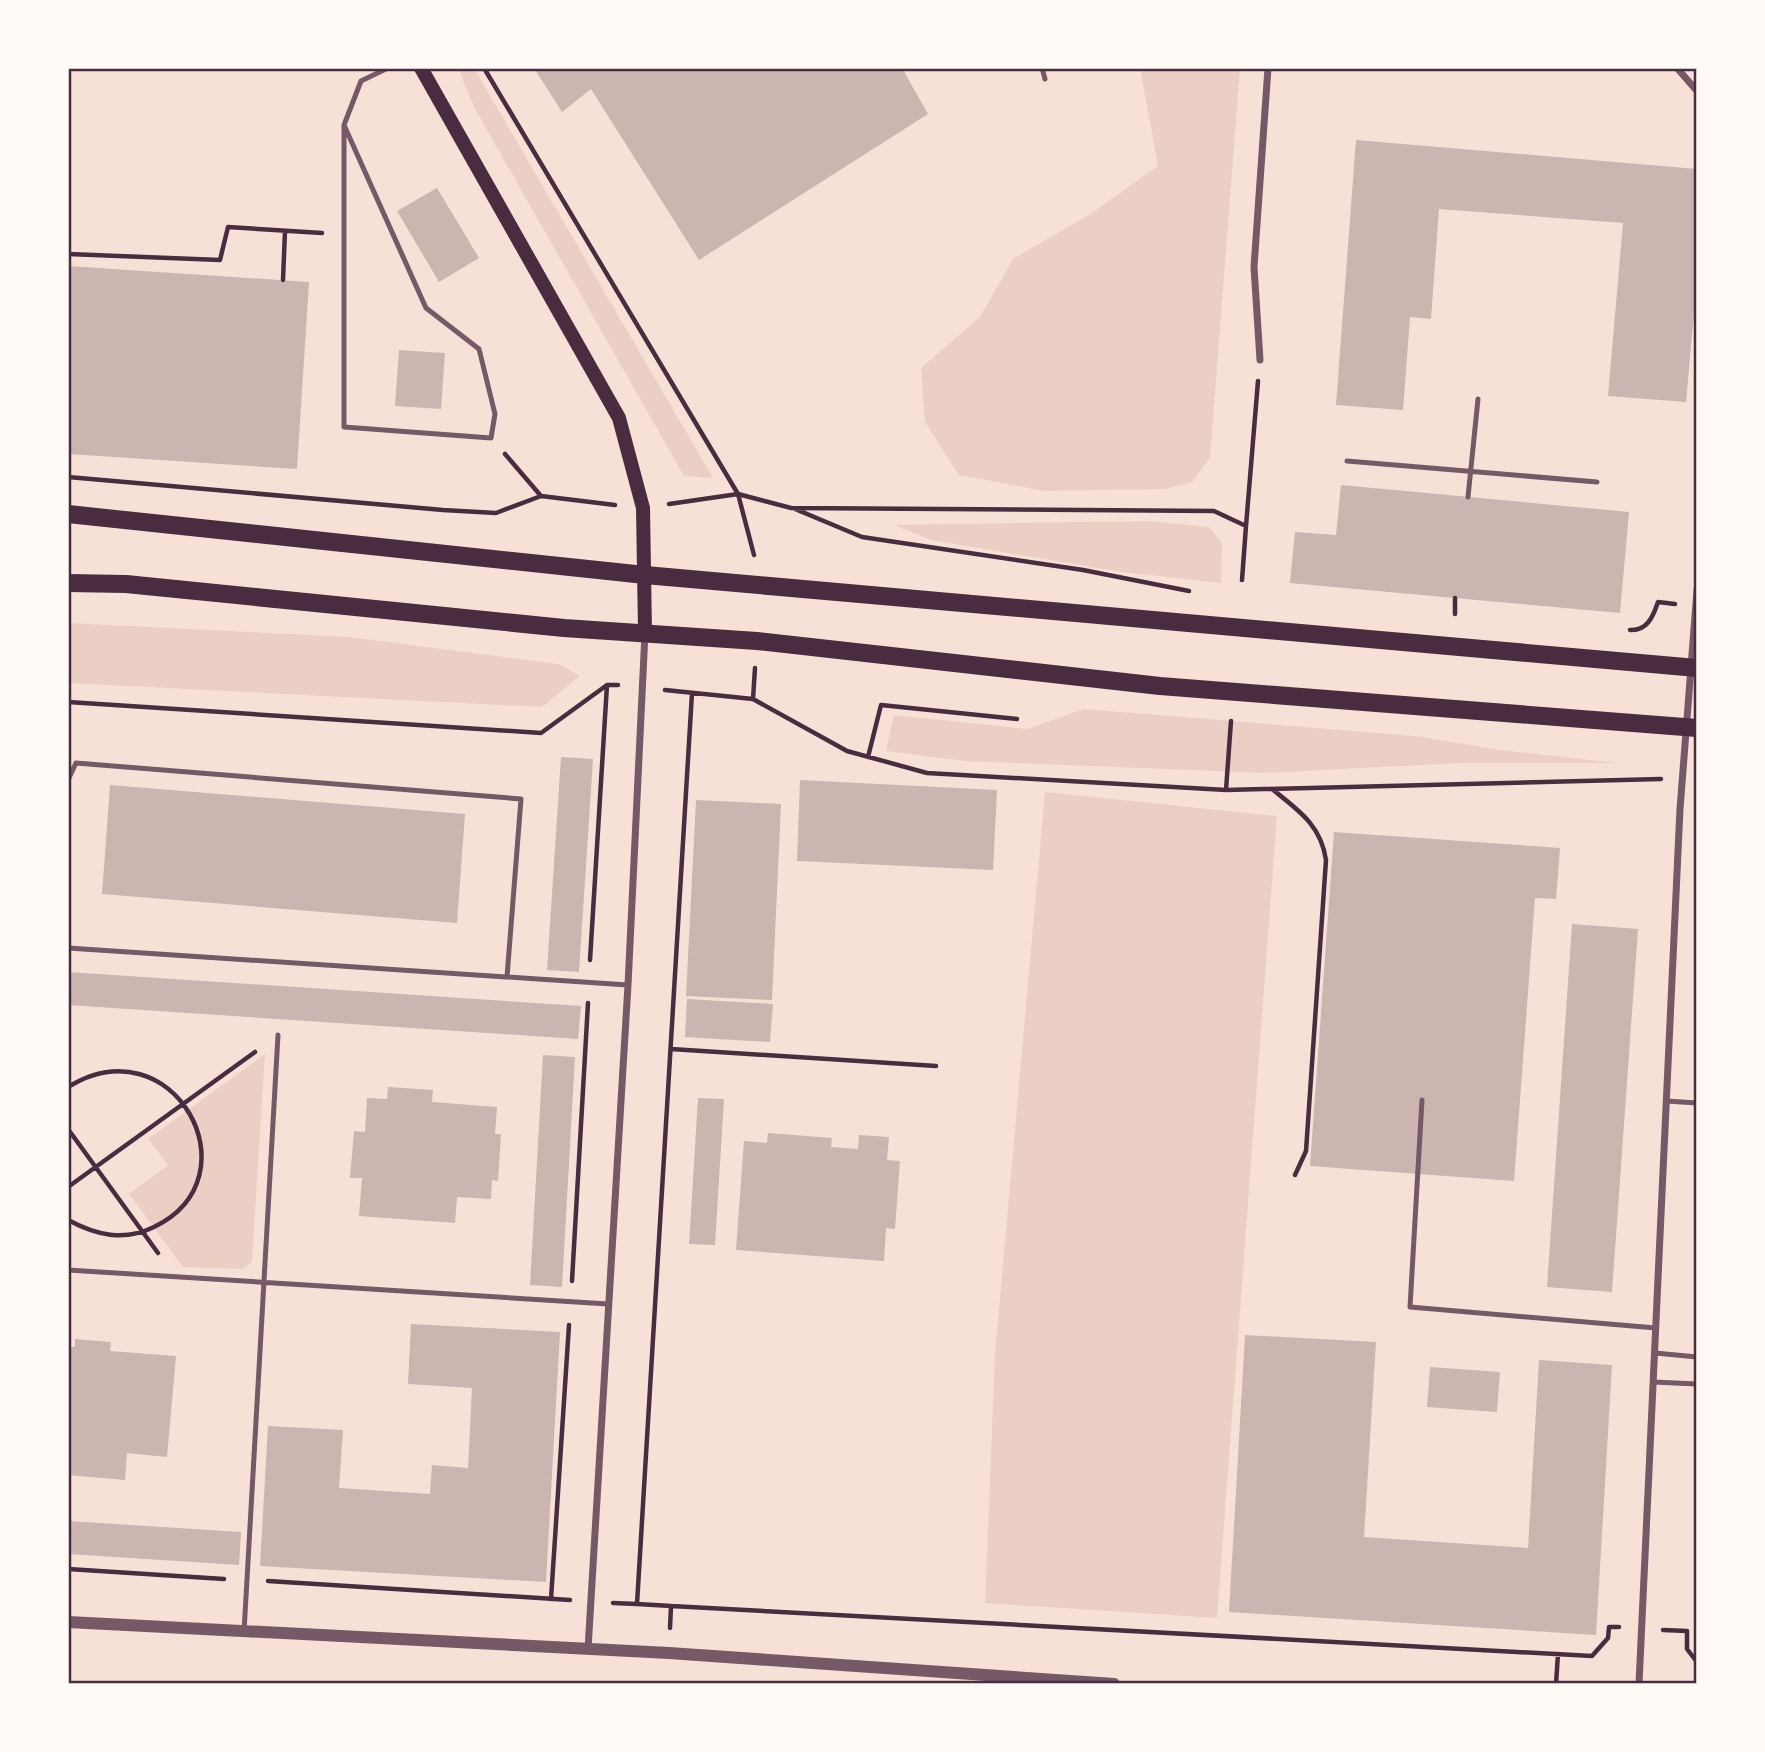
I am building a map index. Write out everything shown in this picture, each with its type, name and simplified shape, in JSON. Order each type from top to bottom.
[{"type":"main road","points":[[421,68],[619,418],[643,508],[645,632]]},
{"type":"main road","points":[[68,514],[645,575],[1694,668]]},
{"type":"main road","points":[[68,583],[126,584],[564,628],[757,641],[1160,686],[1691,728]]},
{"type":"street","points":[[1260,360],[1254,267],[1268,68]]},
{"type":"street","points":[[1680,69],[1697,91]]},
{"type":"street","points":[[1639,1684],[1682,778],[1691,728],[1697,590]]},
{"type":"street","points":[[588,1649],[628,985],[645,632]]},
{"type":"street","points":[[68,1622],[669,1653],[1114,1684]]},
{"type":"lane","points":[[344,125],[426,308],[480,349],[495,414],[491,438],[344,427],[344,125],[361,81],[388,68]]},
{"type":"lane","points":[[1042,68],[1045,79]]},
{"type":"lane","points":[[1468,497],[1478,399]]},
{"type":"lane","points":[[1347,461],[1597,482]]},
{"type":"lane","points":[[68,780],[76,763],[521,799],[507,977]]},
{"type":"lane","points":[[68,948],[628,985]]},
{"type":"lane","points":[[244,1632],[278,1035]]},
{"type":"lane","points":[[1422,1100],[1410,1307],[1656,1328]]},
{"type":"lane","points":[[1666,1101],[1697,1103]]},
{"type":"lane","points":[[68,1270],[608,1304]]},
{"type":"lane","points":[[1655,1353],[1697,1357]]},
{"type":"lane","points":[[1653,1382],[1697,1384]]},
{"type":"path","points":[[484,68],[738,494]]},
{"type":"path","points":[[68,254],[220,260],[228,227],[344,234]]},
{"type":"path","points":[[283,280],[285,231]]},
{"type":"path","points":[[1242,580],[1260,360]]},
{"type":"path","points":[[491,438],[541,496]]},
{"type":"path","points":[[68,477],[496,513],[541,496],[643,508],[738,494],[791,508],[862,537],[1083,570],[1192,592]]},
{"type":"path","points":[[791,508],[1214,511],[1246,526]]},
{"type":"path","points":[[1455,598],[1455,614]]},
{"type":"path","points":[[1622,629],[1635,631],[1652,620],[1658,602],[1695,607]]},
{"type":"path","points":[[1441,613],[1469,616]]},
{"type":"path","points":[[551,1599],[607,685]]},
{"type":"path","points":[[68,702],[541,733],[607,685],[753,699],[847,751],[927,774],[1226,790],[1682,778]]},
{"type":"path","points":[[637,1604],[692,693]]},
{"type":"path","points":[[868,757],[881,705],[1017,719]]},
{"type":"path","points":[[1226,790],[1232,713]]},
{"type":"path","points":[[1271,789],[1302,813],[1324,839],[1326,860],[1306,1152],[1296,1175]]},
{"type":"path","points":[[68,1187],[278,1035]]},
{"type":"path","points":[[671,1049],[936,1066]]},
{"type":"path","points":[[68,1087],[93,1075],[118,1070],[145,1075],[168,1087],[185,1103],[195,1122],[201,1146],[200,1173],[192,1196],[171,1219],[143,1233],[116,1237],[90,1232],[68,1220]]},
{"type":"path","points":[[68,1129],[175,1277]]},
{"type":"path","points":[[68,1569],[671,1606],[1592,1656],[1608,1637],[1609,1626]]},
{"type":"path","points":[[669,1653],[671,1606]]},
{"type":"path","points":[[1675,1631],[1687,1632],[1687,1649],[1697,1662]]},
{"type":"path","points":[[1556,1684],[1558,1654]]},
{"type":"shaded area","points":[[458,68],[474,68],[713,478],[684,476],[475,109]]},
{"type":"shaded area","points":[[1140,68],[1240,68],[1210,458],[1192,482],[1166,489],[1044,491],[959,475],[925,422],[921,368],[980,317],[1013,259],[1089,215],[1158,166]]},
{"type":"shaded area","points":[[1149,521],[1209,527],[1222,543],[1221,583],[1121,572],[931,540],[894,525]]},
{"type":"shaded area","points":[[68,623],[349,637],[559,664],[580,676],[542,707],[68,683]]},
{"type":"shaded area","points":[[1084,709],[1415,736],[1501,750],[1617,763],[1461,763],[1264,773],[964,761],[886,751],[894,715],[1027,729]]},
{"type":"shaded area","points":[[1045,792],[1277,816],[1217,1618],[985,1603],[995,1354]]},
{"type":"shaded area","points":[[265,1054],[252,1261],[243,1269],[183,1267],[129,1194],[168,1165],[148,1139]]},
{"type":"building","points":[[534,68],[902,68],[928,114],[699,260],[591,89],[562,112]]},
{"type":"building","points":[[1356,140],[1697,169],[1697,278],[1686,402],[1608,396],[1623,223],[1439,209],[1431,319],[1410,317],[1403,410],[1336,405]]},
{"type":"building","points":[[437,188],[479,258],[439,282],[397,211]]},
{"type":"building","points":[[68,266],[309,282],[297,469],[68,454]]},
{"type":"building","points":[[399,350],[445,353],[441,409],[395,406]]},
{"type":"building","points":[[1341,485],[1629,512],[1620,613],[1290,583],[1295,532],[1336,535]]},
{"type":"building","points":[[561,757],[593,759],[579,972],[547,970]]},
{"type":"building","points":[[800,780],[997,790],[993,870],[797,861]]},
{"type":"building","points":[[110,785],[465,814],[457,923],[102,894]]},
{"type":"building","points":[[696,800],[781,804],[772,1000],[686,996]]},
{"type":"building","points":[[1334,832],[1560,848],[1556,899],[1535,898],[1514,1181],[1310,1166]]},
{"type":"building","points":[[1572,924],[1638,929],[1612,1292],[1547,1287]]},
{"type":"building","points":[[68,972],[581,1006],[578,1039],[68,1005]]},
{"type":"building","points":[[687,999],[773,1004],[770,1042],[685,1037]]},
{"type":"building","points":[[543,1055],[575,1057],[562,1287],[530,1285]]},
{"type":"building","points":[[388,1087],[433,1090],[432,1102],[497,1107],[495,1134],[501,1134],[498,1181],[492,1180],[491,1199],[457,1197],[455,1223],[359,1216],[362,1178],[350,1178],[354,1131],[365,1132],[367,1098],[387,1099]]},
{"type":"building","points":[[698,1098],[724,1099],[715,1245],[689,1244]]},
{"type":"building","points":[[768,1133],[832,1138],[831,1147],[858,1149],[859,1135],[889,1137],[887,1160],[900,1161],[895,1229],[886,1228],[884,1261],[736,1250],[744,1141],[767,1143]]},
{"type":"building","points":[[411,1324],[560,1332],[546,1582],[260,1566],[268,1426],[343,1430],[339,1488],[430,1494],[432,1465],[468,1468],[472,1388],[408,1384]]},
{"type":"building","points":[[1245,1335],[1376,1342],[1364,1537],[1528,1548],[1539,1360],[1612,1365],[1596,1635],[1229,1612]]},
{"type":"building","points":[[75,1339],[111,1342],[110,1351],[176,1356],[167,1457],[127,1453],[125,1480],[68,1475],[68,1347],[75,1347]]},
{"type":"building","points":[[1430,1367],[1500,1372],[1497,1412],[1427,1407]]},
{"type":"building","points":[[68,1521],[241,1532],[239,1565],[68,1554]]}]
